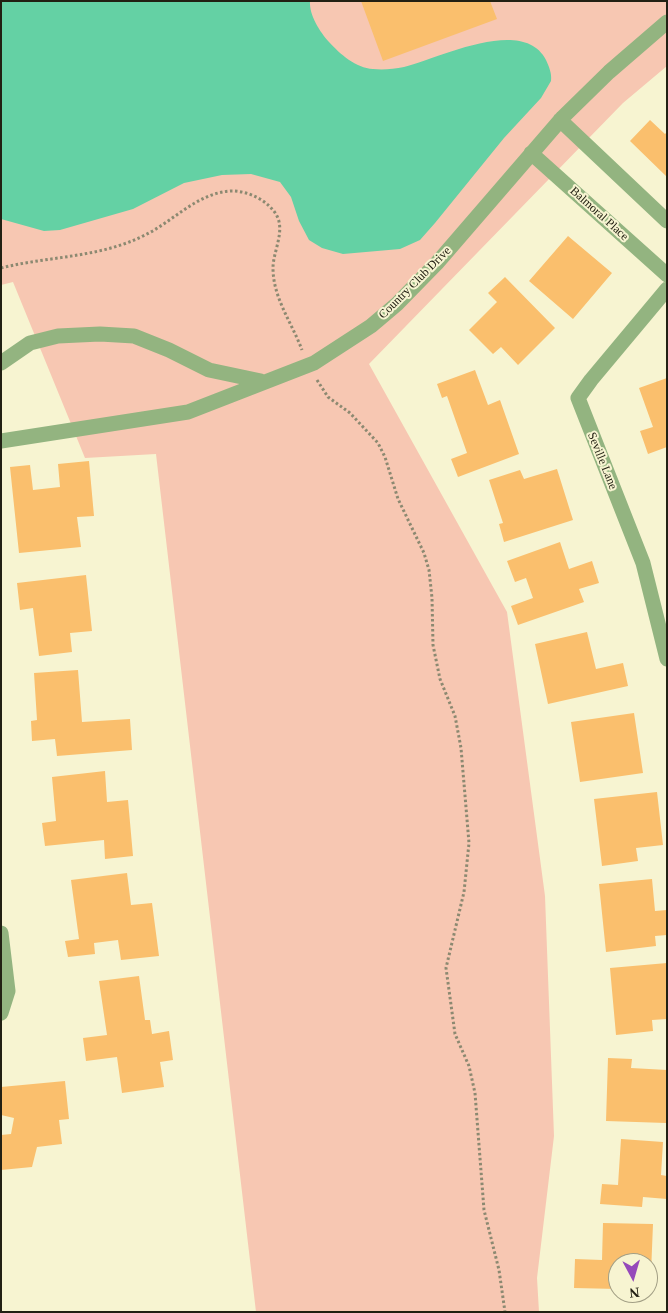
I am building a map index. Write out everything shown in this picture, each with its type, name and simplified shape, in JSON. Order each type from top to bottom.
[{"type":"street","name":"Country Club Drive","points":[[1,440],[188,412],[261,382],[308,366],[371,326],[397,304],[437,263],[560,120],[609,72],[667,22]]},
{"type":"street","points":[[560,120],[667,221]]},
{"type":"street","name":"Balmoral Place","points":[[531,153],[667,275]]},
{"type":"street","name":"Seville Lane","points":[[667,289],[578,398],[643,563],[667,659]]},
{"type":"street","points":[[1,363],[30,343],[58,336],[100,334],[134,336],[169,350],[209,370],[261,382]]},
{"type":"street","points":[[1,933],[8,991],[1,1013]]},
{"type":"path","points":[[1,268],[38,260],[79,257],[143,236],[177,213],[220,192],[245,192],[263,202],[276,214],[279,220],[280,231],[274,257],[274,278],[287,318],[308,366],[328,396],[350,413],[378,443],[385,457],[398,498],[424,553],[428,570],[432,598],[433,645],[440,679],[455,716],[461,748],[469,843],[464,892],[446,968],[454,1034],[469,1066],[475,1093],[484,1210],[498,1270],[505,1312]]},
{"type":"shaded area","points":[[1,1],[667,1],[667,66],[623,103],[369,364],[507,612],[545,896],[554,1136],[537,1278],[539,1312],[256,1312],[156,454],[85,458],[13,282],[1,285]]},
{"type":"shaded area","points":[[1,1],[310,1],[313,17],[326,38],[343,56],[360,66],[377,69],[400,68],[479,44],[500,40],[519,41],[535,47],[546,60],[551,73],[551,81],[541,98],[504,138],[420,240],[400,249],[343,254],[322,248],[309,240],[299,221],[291,197],[280,182],[251,174],[222,175],[184,183],[133,209],[60,230],[44,231],[1,219]]},
{"type":"building","points":[[361,1],[490,1],[497,19],[383,61]]},
{"type":"building","points":[[650,120],[665,134],[667,132],[667,177],[630,141]]},
{"type":"building","points":[[568,236],[612,273],[573,319],[529,281]]},
{"type":"building","points":[[505,277],[555,328],[518,365],[501,347],[493,354],[469,330],[497,302],[488,293]]},
{"type":"building","points":[[475,370],[488,405],[500,400],[519,454],[458,477],[451,459],[467,453],[447,396],[442,398],[437,384]]},
{"type":"building","points":[[667,378],[667,447],[648,454],[640,431],[653,427],[639,388]]},
{"type":"building","points":[[89,461],[94,516],[77,517],[81,547],[19,553],[10,467],[30,465],[33,490],[60,487],[58,464]]},
{"type":"building","points":[[557,469],[573,520],[504,542],[499,524],[503,523],[489,480],[520,470],[524,479]]},
{"type":"building","points":[[560,542],[569,569],[592,561],[599,583],[579,589],[584,602],[518,625],[511,606],[533,598],[526,578],[515,582],[507,561]]},
{"type":"building","points":[[86,575],[92,631],[70,633],[72,652],[39,656],[33,608],[20,610],[17,583]]},
{"type":"building","points":[[587,632],[596,669],[623,663],[628,686],[548,704],[535,644]]},
{"type":"building","points":[[78,670],[82,722],[130,719],[132,750],[57,756],[55,739],[32,741],[31,721],[37,720],[34,673]]},
{"type":"building","points":[[634,713],[643,773],[580,782],[571,722]]},
{"type":"building","points":[[105,771],[107,802],[128,800],[133,856],[105,859],[104,840],[45,846],[42,823],[56,821],[52,777]]},
{"type":"building","points":[[657,792],[663,845],[636,848],[638,861],[602,866],[594,799]]},
{"type":"building","points":[[127,873],[131,905],[152,903],[159,956],[121,960],[118,940],[94,943],[95,954],[68,957],[65,941],[79,939],[71,880]]},
{"type":"building","points":[[652,879],[655,911],[667,910],[667,935],[655,936],[656,946],[606,952],[599,884]]},
{"type":"building","points":[[667,963],[667,1019],[652,1020],[653,1031],[616,1035],[610,968]]},
{"type":"building","points":[[139,976],[145,1020],[150,1020],[152,1034],[169,1031],[173,1060],[160,1062],[164,1087],[122,1093],[117,1057],[86,1061],[83,1038],[107,1035],[99,981]]},
{"type":"building","points":[[608,1058],[632,1059],[631,1068],[667,1070],[666,1123],[606,1121]]},
{"type":"building","points":[[65,1081],[69,1119],[59,1120],[62,1144],[37,1147],[32,1167],[1,1170],[1,1135],[11,1134],[14,1118],[1,1115],[1,1087]]},
{"type":"building","points":[[621,1139],[663,1142],[661,1175],[667,1176],[667,1199],[643,1197],[642,1207],[600,1204],[602,1184],[618,1185]]},
{"type":"building","points":[[603,1223],[653,1224],[652,1253],[608,1253],[608,1289],[574,1288],[575,1259],[602,1260]]}]
